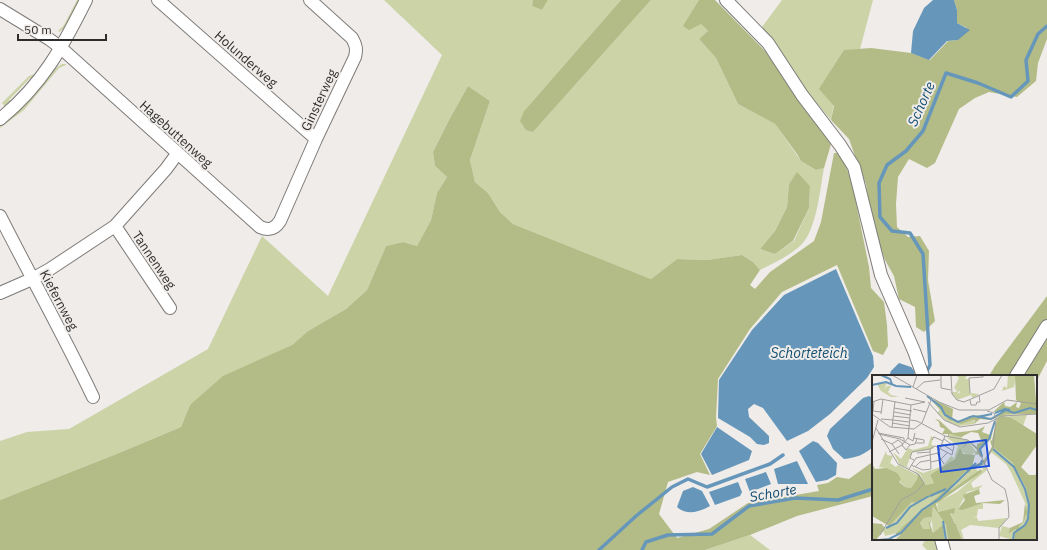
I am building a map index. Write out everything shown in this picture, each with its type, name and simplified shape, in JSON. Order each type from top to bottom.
[{"type":"street","points":[[0,119],[18,104],[45,73],[61,48],[86,0]]},
{"type":"street","name":"Holunderweg","points":[[158,0],[316,139]]},
{"type":"street","name":"Ginsterweg","points":[[277,225],[355,56],[356,50],[356,43],[352,38],[310,0]]},
{"type":"street","points":[[726,0],[768,43],[802,95],[840,145],[854,167],[881,275],[922,373]]},
{"type":"street","name":"Hagebuttenweg","points":[[0,9],[61,48],[177,154],[260,227],[270,229],[277,225]]},
{"type":"street","name":"Tannenweg","points":[[0,293],[32,279],[115,226],[166,169],[177,154]]},
{"type":"street","name":"Kiefernweg","points":[[0,216],[76,361],[93,397]]},
{"type":"street","name":"Tannenweg","points":[[115,226],[170,308]]},
{"type":"street","points":[[1017,375],[1047,326]]},
{"type":"street","points":[[941,540],[944,550]]},
{"type":"green space","points":[[77,0],[80,0],[66,27],[59,32],[58,31],[64,25]]},
{"type":"green space","points":[[384,0],[533,0],[532,6],[542,10],[548,0],[621,0],[524,111],[533,132],[651,0],[699,0],[701,24],[708,31],[699,39],[716,58],[738,104],[775,124],[801,161],[816,170],[824,168],[817,208],[807,237],[793,252],[760,270],[753,262],[742,255],[707,260],[677,259],[651,279],[513,224],[500,212],[488,193],[475,182],[470,160],[490,101],[468,86],[433,152],[435,166],[447,177],[437,193],[431,220],[417,246],[403,242],[386,246],[367,290],[346,309],[308,331],[292,345],[264,358],[190,405],[181,427],[0,500],[0,441],[27,432],[69,429],[208,349],[262,236],[328,296],[442,55]],"holes":[[[797,173],[810,186],[809,208],[794,241],[775,254],[760,249],[775,231],[787,207],[789,184]]]},
{"type":"green space","points":[[533,0],[548,0],[542,10],[532,6]]},
{"type":"green space","points":[[621,0],[651,0],[533,132],[526,130],[520,121],[524,111]]},
{"type":"green space","points":[[699,0],[715,0],[765,51],[831,144],[824,168],[816,170],[801,161],[775,124],[738,104],[716,58],[699,39],[708,31],[701,24],[689,30],[683,26]]},
{"type":"green space","points":[[782,0],[873,0],[860,49],[843,51],[831,120],[808,93],[762,27]]},
{"type":"green space","points":[[954,0],[1047,0],[1047,39],[1038,63],[1036,81],[1017,97],[989,92],[975,98],[959,109],[935,163],[927,168],[909,159],[898,177],[896,204],[897,227],[908,237],[920,236],[929,251],[928,280],[935,321],[924,332],[916,327],[915,307],[899,299],[894,276],[885,260],[872,223],[866,184],[849,139],[831,120],[834,106],[819,89],[844,50],[871,48],[911,53],[930,60],[948,41],[958,40],[967,28],[957,23],[957,10]]},
{"type":"green space","points":[[62,64],[66,65],[59,68],[24,110],[0,128],[0,126],[29,101],[50,74]]},
{"type":"green space","points":[[35,74],[34,79],[30,78],[9,100],[12,102],[6,108],[2,103],[29,76]]},
{"type":"green space","points":[[468,86],[490,101],[470,160],[475,182],[488,193],[500,212],[513,224],[651,279],[677,259],[707,260],[742,255],[753,262],[760,270],[750,285],[755,289],[770,272],[814,241],[821,222],[834,153],[841,153],[852,183],[869,267],[871,288],[884,302],[888,346],[883,355],[873,351],[837,265],[782,292],[750,329],[718,379],[717,426],[700,454],[710,475],[697,472],[668,482],[659,514],[677,538],[709,529],[748,503],[819,491],[817,485],[828,483],[837,477],[849,479],[872,461],[872,496],[797,516],[750,535],[705,550],[0,550],[0,500],[181,427],[190,405],[223,376],[292,345],[308,331],[346,309],[367,290],[386,246],[403,242],[417,246],[431,220],[437,193],[447,177],[435,166],[433,152]]},
{"type":"green space","points":[[797,172],[810,186],[809,208],[793,241],[775,254],[760,249],[775,231],[787,207],[789,184]]},
{"type":"green space","points":[[1047,296],[1047,361],[1037,380],[1037,375],[990,375]]},
{"type":"green space","points":[[750,535],[770,550],[705,550]]},
{"type":"green space","points":[[925,540],[941,540],[944,550],[927,550],[922,545]]},
{"type":"water","points":[[933,0],[954,0],[957,10],[957,23],[970,30],[958,40],[947,41],[929,60],[911,53],[913,31],[924,8]]},
{"type":"water","name":"Schorteteich","points":[[836,269],[873,356],[874,367],[867,378],[830,414],[808,431],[787,441],[763,408],[754,404],[748,409],[749,417],[769,436],[769,443],[764,445],[757,444],[750,437],[718,418],[719,380],[752,330],[784,295]]},
{"type":"water","points":[[899,363],[911,367],[915,372],[914,375],[889,375],[891,371]]},
{"type":"water","points":[[869,396],[872,398],[872,448],[859,456],[844,459],[833,449],[827,436],[830,429],[863,398]]},
{"type":"water","points":[[717,427],[752,451],[749,460],[712,475],[701,454]]},
{"type":"water","points":[[813,441],[818,443],[837,463],[836,475],[827,480],[816,482],[799,451]]},
{"type":"water","points":[[797,461],[808,484],[778,484],[774,469]]},
{"type":"water","points":[[766,472],[771,484],[750,492],[745,479]]},
{"type":"water","points":[[738,482],[742,492],[740,496],[715,505],[709,492]]},
{"type":"water","points":[[693,487],[702,491],[710,506],[693,512],[681,510],[677,507],[683,491]]},
{"type":"waterway","name":"Schorte","points":[[926,373],[930,365],[923,254],[910,233],[892,231],[880,217],[879,183],[887,165],[906,151],[923,131],[946,73],[978,83],[1011,97],[1028,81],[1026,60],[1038,34],[1047,26]]},
{"type":"waterway","points":[[599,550],[636,516],[672,487],[688,479],[707,487],[770,464],[783,455]]},
{"type":"waterway","name":"Schorte","points":[[642,550],[646,542],[668,535],[712,534],[749,506],[795,498],[838,500],[872,489]]}]
